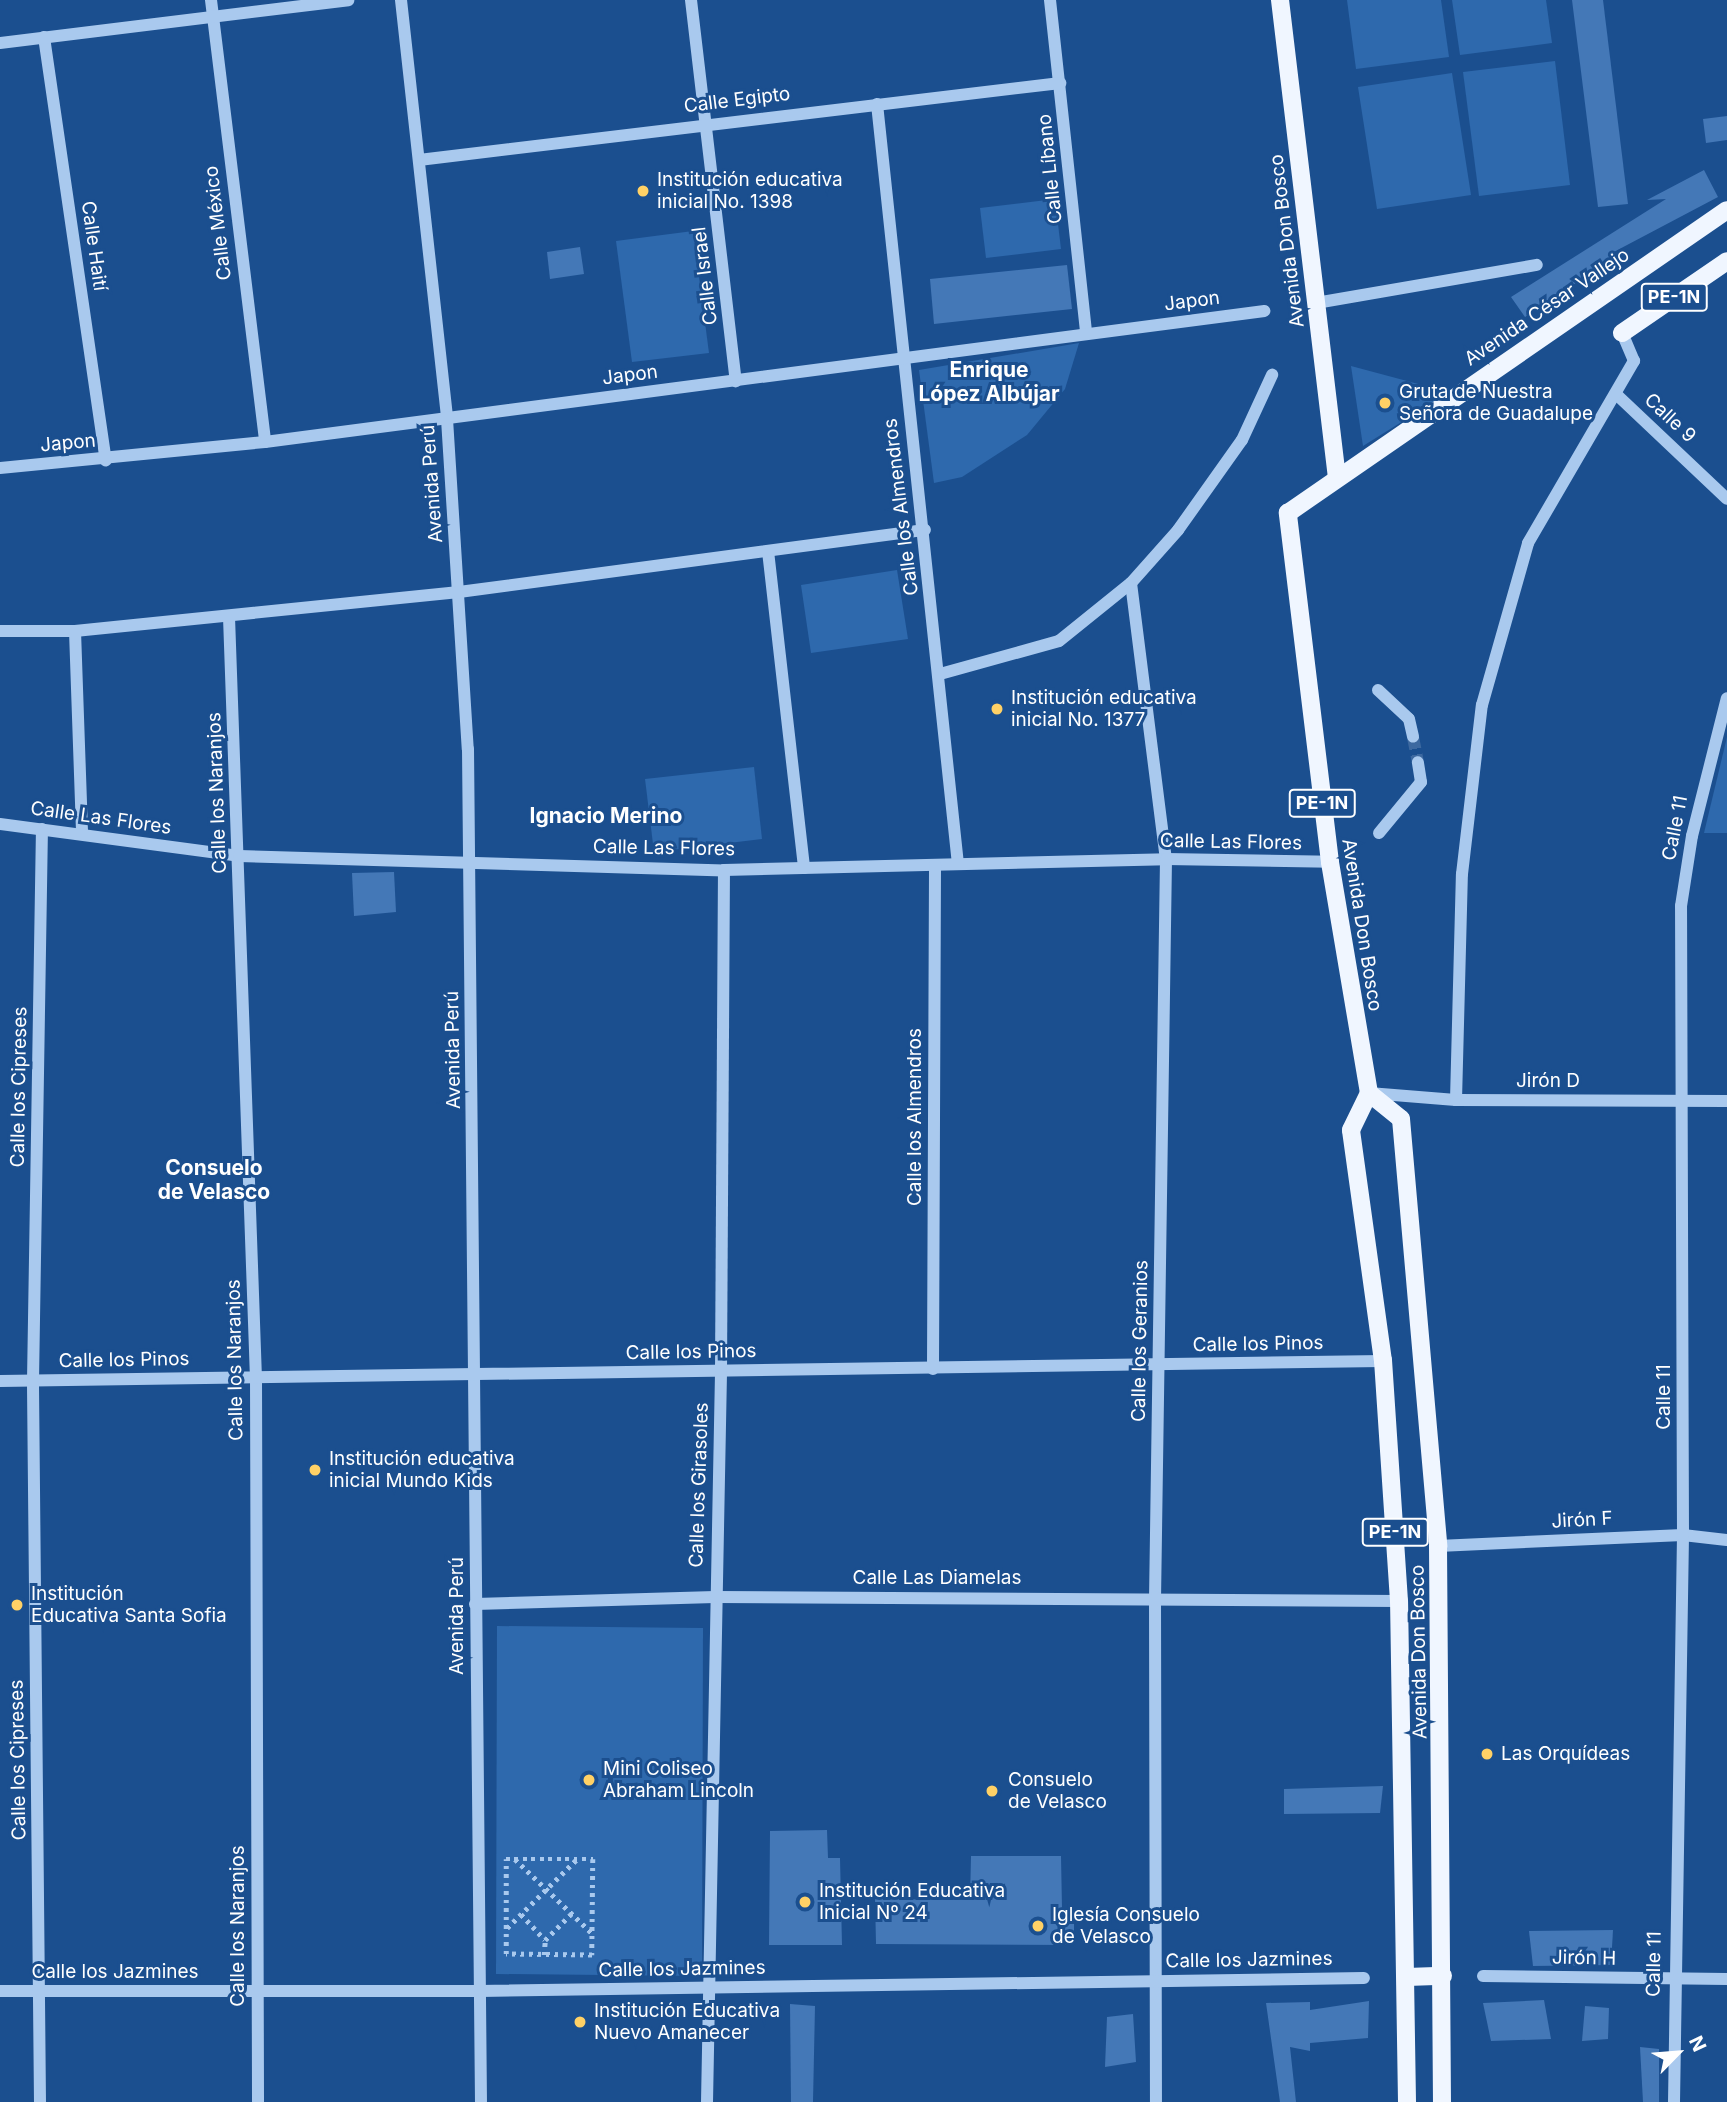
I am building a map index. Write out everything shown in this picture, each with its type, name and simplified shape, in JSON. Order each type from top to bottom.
[{"type":"main road","name":"Avenida Don Bosco","points":[[1280,0],[1336,477]]},
{"type":"main road","name":"Avenida César Vallejo","points":[[1288,513],[1336,477],[1727,210]]},
{"type":"main road","name":"PE-1N","points":[[1622,332],[1727,261]]},
{"type":"main road","name":"Avenida Don Bosco","points":[[1288,513],[1330,862],[1369,1093],[1351,1130],[1383,1361],[1399,1601],[1408,1977],[1407,2102]]},
{"type":"main road","name":"Avenida Don Bosco","points":[[1369,1093],[1401,1119],[1438,1546],[1442,2102]]},
{"type":"main road","points":[[1408,1977],[1443,1976]]},
{"type":"street","name":"Calle México","points":[[211,0],[265,442]]},
{"type":"street","points":[[0,43],[348,0]]},
{"type":"street","name":"Avenida Perú","points":[[401,0],[447,419],[459,592],[470,862],[477,1374],[475,1604],[481,2102]]},
{"type":"street","name":"Calle Israel","points":[[691,0],[736,381]]},
{"type":"street","name":"Calle Líbano","points":[[1050,0],[1086,334]]},
{"type":"street","name":"Calle Haití","points":[[44,37],[106,460]]},
{"type":"street","name":"Calle Egipto","points":[[419,160],[706,123],[1060,83]]},
{"type":"street","name":"Calle los Almendros","points":[[877,104],[902,359],[925,530],[958,864]]},
{"type":"street","points":[[1316,303],[1537,265]]},
{"type":"street","name":"Japon","points":[[0,468],[106,460],[265,442],[1264,311]]},
{"type":"street","points":[[1456,1100],[1462,874],[1482,705],[1528,543],[1617,395],[1634,361],[1622,332]]},
{"type":"street","points":[[940,674],[1059,641],[1131,583],[1178,530],[1242,440],[1272,375]]},
{"type":"street","name":"Calle 9","points":[[1617,395],[1727,499]]},
{"type":"street","points":[[0,631],[75,631],[459,592],[925,530]]},
{"type":"street","points":[[768,551],[804,868]]},
{"type":"street","name":"Calle los Geranios","points":[[1131,583],[1166,859],[1154,1597],[1157,2102]]},
{"type":"street","name":"Calle los Naranjos","points":[[229,617],[256,1378],[258,2102]]},
{"type":"street","points":[[75,631],[82,834]]},
{"type":"street","points":[[1378,691],[1409,719],[1413,737]]},
{"type":"street","name":"Calle 11","points":[[1674,2102],[1673,1978],[1682,1535],[1681,906],[1697,811],[1727,698]]},
{"type":"street","points":[[1379,833],[1421,782],[1418,761]]},
{"type":"street","name":"Calle Las Flores","points":[[0,824],[239,856],[724,870],[1166,859],[1330,862]]},
{"type":"street","name":"Calle los Cipreses","points":[[40,2102],[33,1381],[42,829]]},
{"type":"street","name":"Calle los Almendros","points":[[933,1369],[935,865]]},
{"type":"street","name":"Calle los Girasoles","points":[[707,2102],[706,1988],[721,1371],[724,870]]},
{"type":"street","name":"Jirón D","points":[[1369,1093],[1456,1100],[1727,1101]]},
{"type":"street","name":"Calle los Pinos","points":[[0,1381],[1383,1361]]},
{"type":"street","name":"Jirón F","points":[[1438,1546],[1682,1535],[1727,1540]]},
{"type":"street","name":"Calle Las Diamelas","points":[[475,1604],[715,1597],[1154,1597],[1399,1601]]},
{"type":"street","name":"Jirón H","points":[[1483,1976],[1727,1979]]},
{"type":"street","name":"Calle los Jazmines","points":[[0,1992],[480,1991],[1364,1978]]},
{"type":"path","points":[[506,1859],[515,1859],[593,1859],[592,1955],[506,1954],[506,1859]]},
{"type":"path","points":[[515,1859],[592,1933]]},
{"type":"path","points":[[506,1929],[577,1860]]},
{"type":"path","points":[[544,1955],[545,1940],[572,1913]]},
{"type":"path","points":[[521,1914],[545,1940]]},
{"type":"shaded area","points":[[1347,0],[1441,0],[1449,57],[1356,69]]},
{"type":"shaded area","points":[[1452,0],[1546,0],[1552,43],[1460,55]]},
{"type":"shaded area","points":[[1555,61],[1570,185],[1479,196],[1463,72]]},
{"type":"shaded area","points":[[1452,73],[1471,195],[1377,209],[1358,87]]},
{"type":"shaded area","points":[[1055,199],[1061,249],[986,258],[980,208]]},
{"type":"shaded area","points":[[693,231],[709,353],[632,362],[616,241]]},
{"type":"shaded area","points":[[1079,343],[1065,389],[1027,435],[962,477],[934,483],[919,370]]},
{"type":"shaded area","points":[[1351,366],[1437,389],[1440,398],[1363,446]]},
{"type":"shaded area","points":[[897,570],[908,639],[811,653],[801,585]]},
{"type":"shaded area","points":[[1727,737],[1727,833],[1704,833]]},
{"type":"shaded area","points":[[754,767],[762,839],[654,852],[645,779]]},
{"type":"shaded area","points":[[497,1626],[703,1628],[702,1976],[496,1974]]},
{"type":"building","points":[[1572,0],[1603,0],[1628,204],[1598,207]]},
{"type":"building","points":[[1727,116],[1727,140],[1706,143],[1703,119]]},
{"type":"building","points":[[1704,170],[1718,197],[1610,254],[1613,258],[1525,317],[1511,297],[1666,199],[1647,200]]},
{"type":"building","points":[[580,247],[584,274],[550,279],[547,252]]},
{"type":"building","points":[[1067,265],[1072,309],[934,324],[930,279]]},
{"type":"building","points":[[394,872],[396,912],[354,916],[352,873]]},
{"type":"building","points":[[1383,1786],[1380,1813],[1284,1814],[1284,1789]]},
{"type":"building","name":"Institución Educativa Inicial Nº 24","points":[[827,1830],[828,1858],[840,1858],[842,1945],[769,1945],[770,1831]]},
{"type":"building","points":[[971,1856],[1061,1856],[1062,1908],[1074,1908],[1074,1945],[876,1944],[875,1899],[970,1900]]},
{"type":"building","points":[[1613,1930],[1611,1965],[1533,1966],[1529,1931]]},
{"type":"building","points":[[1544,2000],[1551,2039],[1491,2041],[1483,2003]]},
{"type":"building","points":[[1369,2001],[1368,2038],[1310,2043],[1310,2051],[1290,2047],[1296,2102],[1280,2102],[1266,2003],[1310,2002],[1310,2010]]},
{"type":"building","points":[[790,2004],[815,2006],[813,2102],[791,2102]]},
{"type":"building","points":[[1585,2006],[1609,2008],[1608,2039],[1582,2041]]},
{"type":"building","points":[[1133,2014],[1136,2062],[1105,2067],[1107,2017]]},
{"type":"building","points":[[1640,2047],[1659,2049],[1659,2102],[1643,2102]]},
{"type":"tunnel","points":[[1413,737],[1418,762]]},
{"type":"place","name":"Institución educativa inicial No. 1398","points":[[643,191]]},
{"type":"place","name":"Gruta de Nuestra Señora de Guadalupe","points":[[1385,403]]},
{"type":"place","name":"Institución educativa inicial No. 1377","points":[[997,709]]},
{"type":"place","name":"Institución educativa inicial Mundo Kids","points":[[315,1470]]},
{"type":"place","name":"Institución Educativa Santa Sofia","points":[[17,1605]]},
{"type":"place","name":"Las Orquídeas","points":[[1487,1754]]},
{"type":"place","name":"Mini Coliseo Abraham Lincoln","points":[[589,1780]]},
{"type":"place","name":"Consuelo de Velasco","points":[[992,1791]]},
{"type":"place","name":"Institución Educativa Inicial Nº 24","points":[[805,1902]]},
{"type":"place","name":"Iglesía Consuelo de Velasco","points":[[1038,1926]]},
{"type":"place","name":"Institución Educativa Nuevo Amanecer","points":[[580,2022]]},
{"type":"district","name":"Enrique López Albújar","points":[[989,382]]},
{"type":"district","name":"Ignacio Merino","points":[[606,816]]},
{"type":"district","name":"Consuelo de Velasco","points":[[214,1180]]}]
